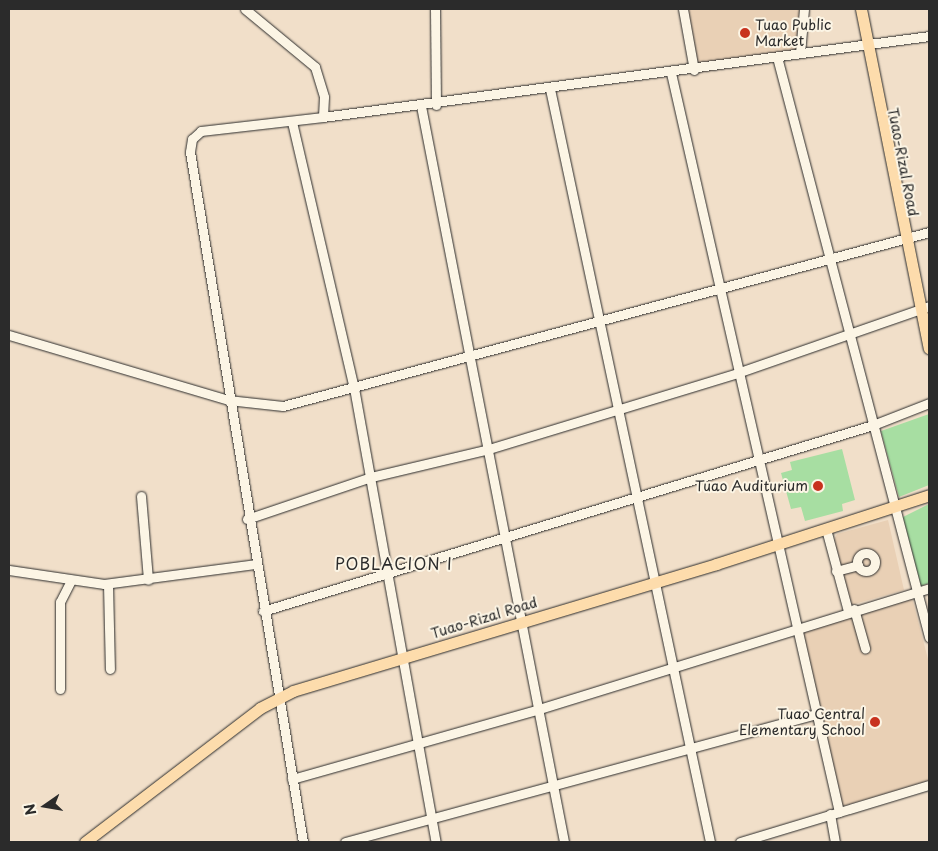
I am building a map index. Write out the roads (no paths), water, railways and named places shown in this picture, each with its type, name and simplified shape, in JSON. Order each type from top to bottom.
[{"type":"main road","name":"Tuao-Rizal Road","points":[[861,9],[865,46],[904,239],[925,308],[929,348]]},
{"type":"main road","name":"Tuao-Rizal Road","points":[[85,842],[277,698],[776,546],[895,508],[929,495]]},
{"type":"street","points":[[245,9],[315,67],[324,97],[323,117]]},
{"type":"street","points":[[435,9],[436,104]]},
{"type":"street","points":[[683,9],[694,70]]},
{"type":"street","points":[[800,53],[804,9]]},
{"type":"street","points":[[303,842],[277,698],[228,400],[191,144],[200,131],[421,106],[694,70],[800,53],[865,46],[929,36]]},
{"type":"street","points":[[777,57],[929,637]]},
{"type":"street","points":[[671,73],[717,289],[815,714],[835,813],[835,842]]},
{"type":"street","points":[[550,89],[597,322],[710,842]]},
{"type":"street","points":[[421,106],[469,359],[507,536],[564,842]]},
{"type":"street","points":[[292,122],[354,388],[436,842]]},
{"type":"street","points":[[9,335],[228,400],[283,406],[469,359],[597,322],[929,232]]},
{"type":"street","points":[[247,519],[371,477],[489,449],[616,408],[737,373],[925,308]]},
{"type":"street","points":[[263,612],[635,498],[756,458],[873,425],[929,404]]},
{"type":"street","points":[[141,496],[148,580]]},
{"type":"street","points":[[826,529],[836,571],[865,648]]},
{"type":"street","points":[[9,570],[108,584],[255,564]]},
{"type":"street","points":[[836,571],[858,565]]},
{"type":"street","points":[[60,689],[60,602],[71,580]]},
{"type":"street","points":[[108,584],[110,669]]},
{"type":"street","points":[[292,779],[539,709],[795,626],[929,588]]},
{"type":"street","points":[[345,842],[431,821],[554,787],[690,745],[815,714]]},
{"type":"street","points":[[740,842],[929,785]]},
{"type":"place","name":"Tuao Public Market","points":[[745,33]]},
{"type":"place","name":"Tuao Auditurium","points":[[818,486]]},
{"type":"place","name":"Tuao Central Elementary School","points":[[875,722]]},
{"type":"district","name":"POBLACION I","points":[[394,563]]}]
